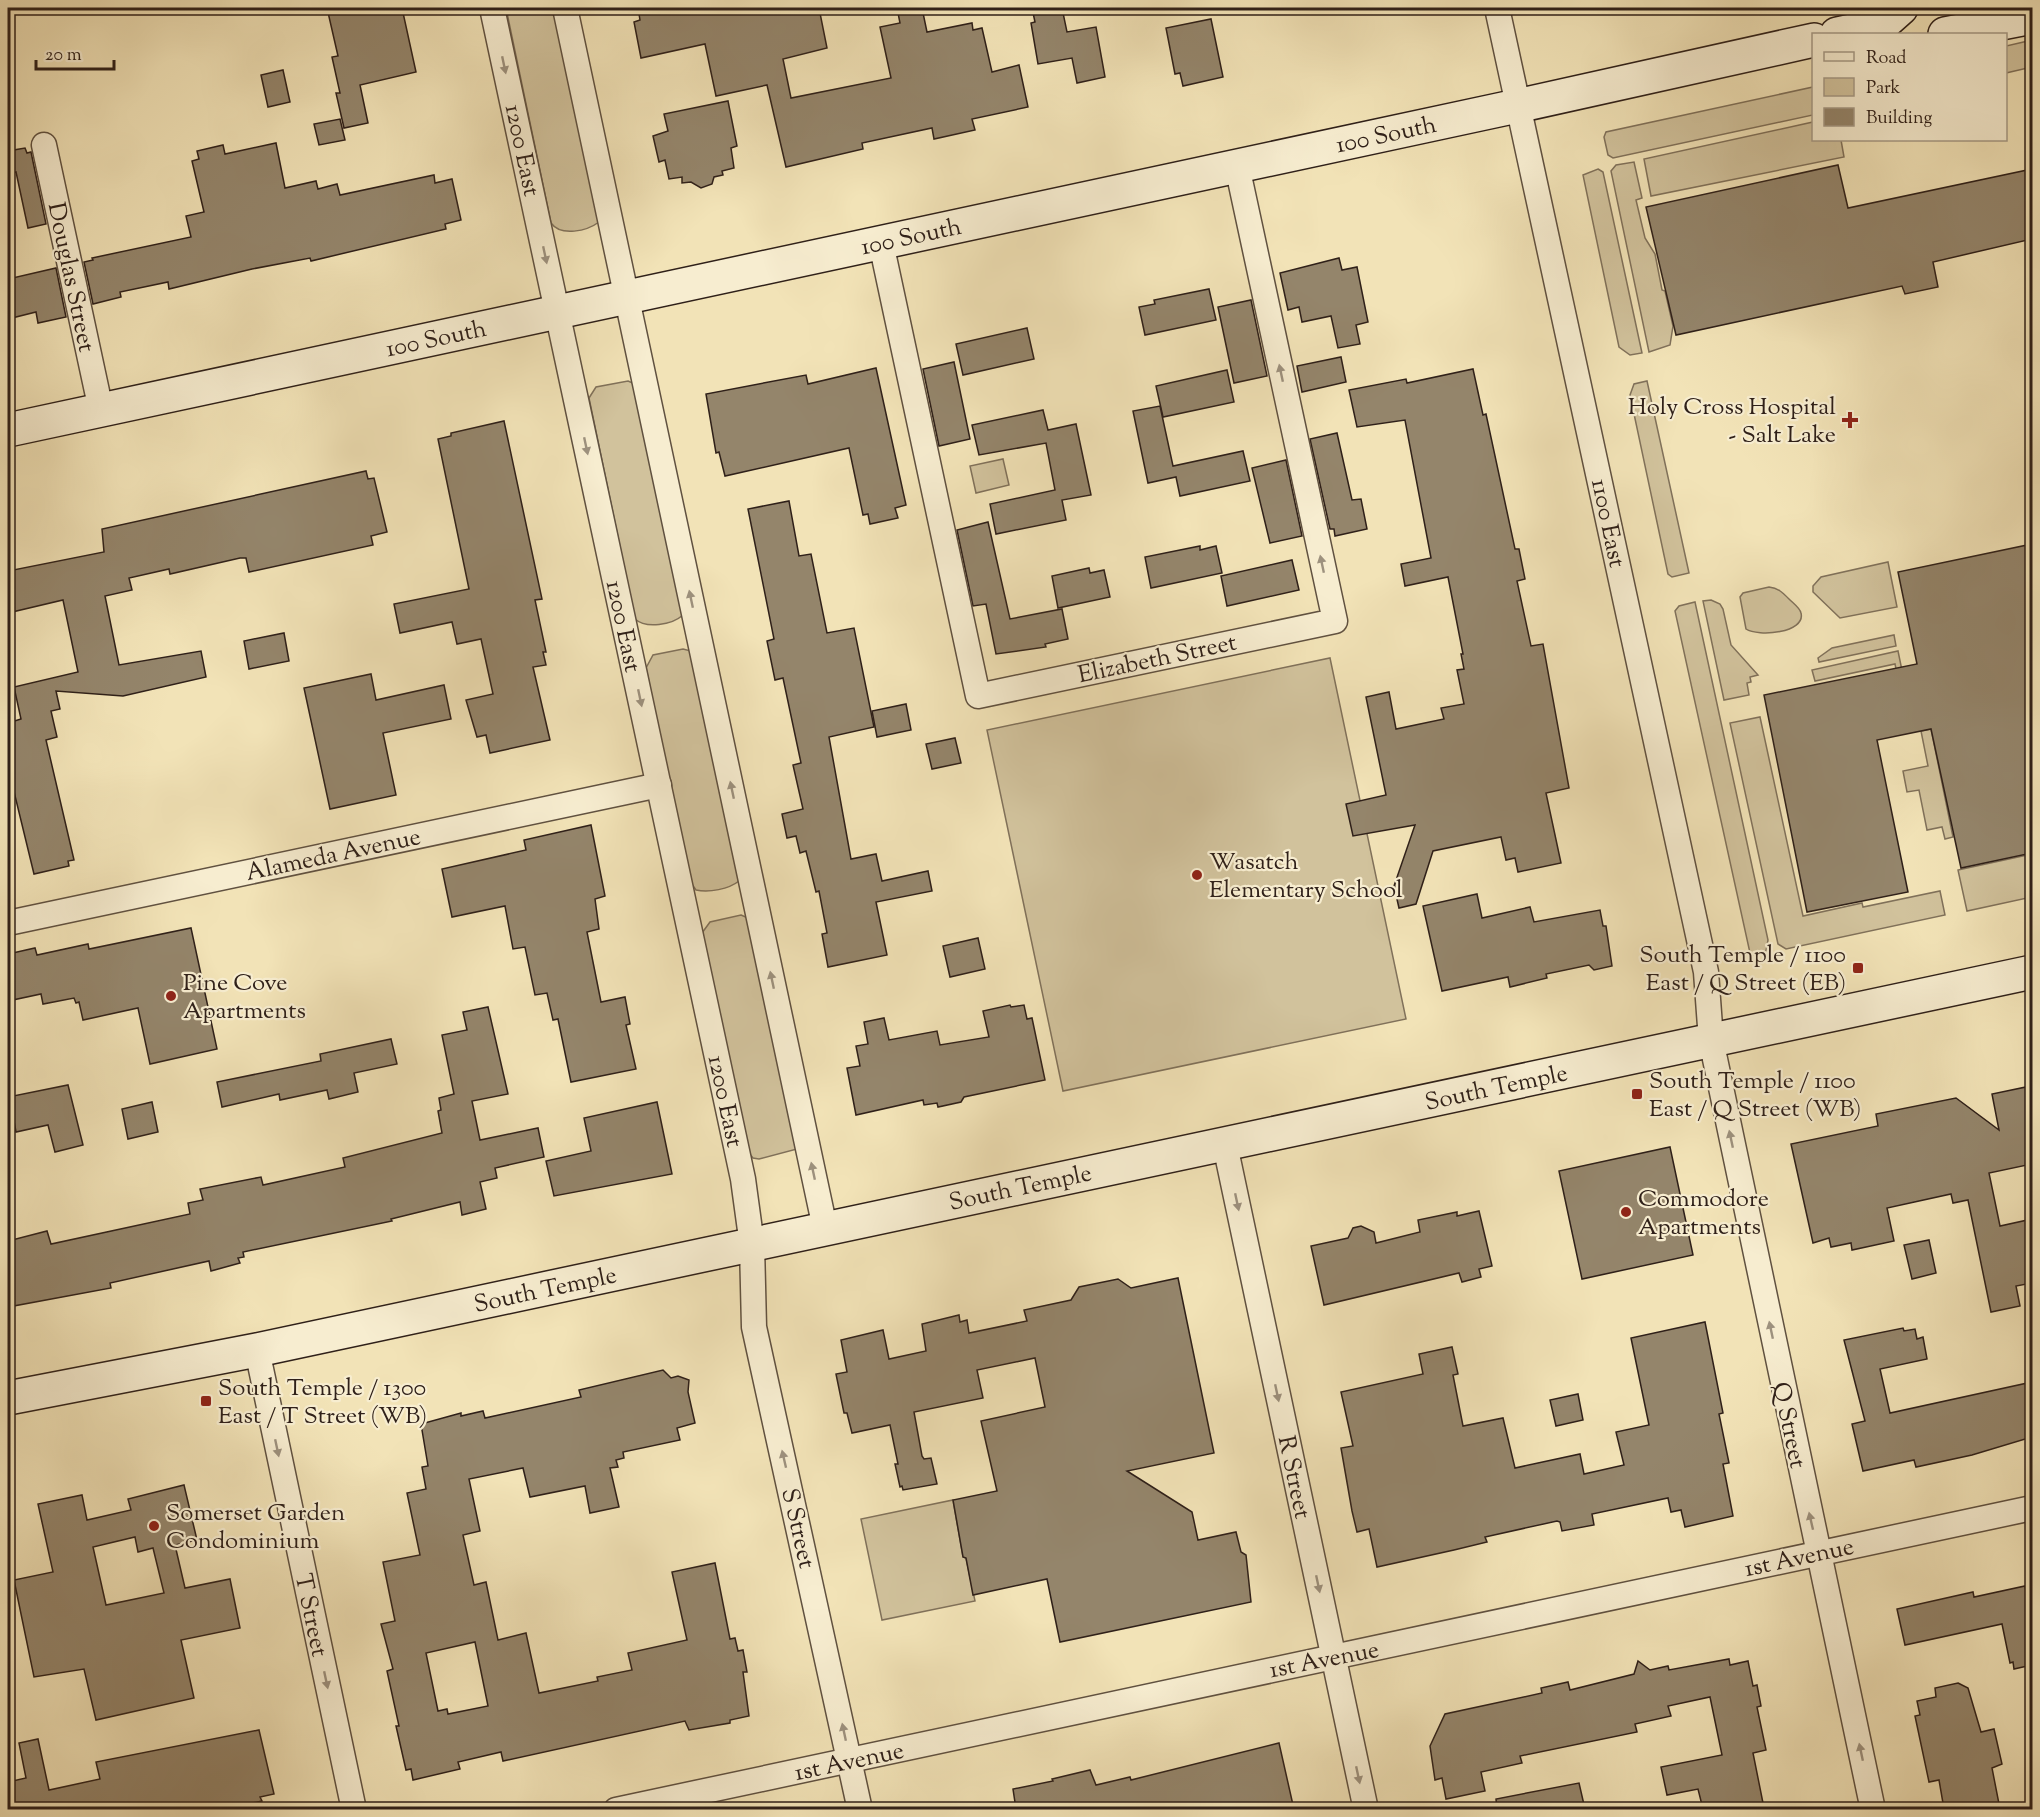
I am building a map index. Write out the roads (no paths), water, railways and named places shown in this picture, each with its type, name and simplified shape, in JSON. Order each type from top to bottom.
[{"type":"main road","points":[[1950,33],[2032,17]]},
{"type":"main road","points":[[1842,33],[1896,22]]},
{"type":"main road","name":"100 South","points":[[8,430],[1517,106],[1812,40]]},
{"type":"main road","name":"South Temple","points":[[8,1398],[256,1350],[2032,972]]},
{"type":"street","name":"1200 East","points":[[492,8],[743,1179],[752,1245]]},
{"type":"street","points":[[565,8],[825,1228]]},
{"type":"street","name":"1100 East","points":[[1497,8],[1706,972],[1711,1040]]},
{"type":"street","name":"Douglas Street","points":[[44,145],[100,410]]},
{"type":"street","name":"Elizabeth Street","points":[[881,243],[978,696],[1335,621],[1237,166]]},
{"type":"street","name":"Alameda Avenue","points":[[8,923],[659,785]]},
{"type":"street","name":"Q Street","points":[[1711,1040],[1873,1809]]},
{"type":"street","name":"R Street","points":[[1225,1145],[1366,1809]]},
{"type":"street","name":"S Street","points":[[752,1245],[754,1327],[860,1809]]},
{"type":"street","name":"T Street","points":[[256,1350],[354,1809]]},
{"type":"street","name":"1st Avenue","points":[[616,1809],[2032,1508]]},
{"type":"place","name":"Holy Cross Hospital - Salt Lake","points":[[1850,420]]},
{"type":"place","name":"Wasatch Elementary School","points":[[1197,875]]},
{"type":"place","name":"South Temple / 1100 East / Q Street (EB)","points":[[1858,968]]},
{"type":"place","name":"Pine Cove Apartments","points":[[171,996]]},
{"type":"place","name":"South Temple / 1100 East / Q Street (WB)","points":[[1637,1094]]},
{"type":"place","name":"Commodore Apartments","points":[[1626,1212]]},
{"type":"place","name":"South Temple / 1300 East / T Street (WB)","points":[[206,1401]]},
{"type":"place","name":"Somerset Garden Condominium","points":[[154,1526]]}]
